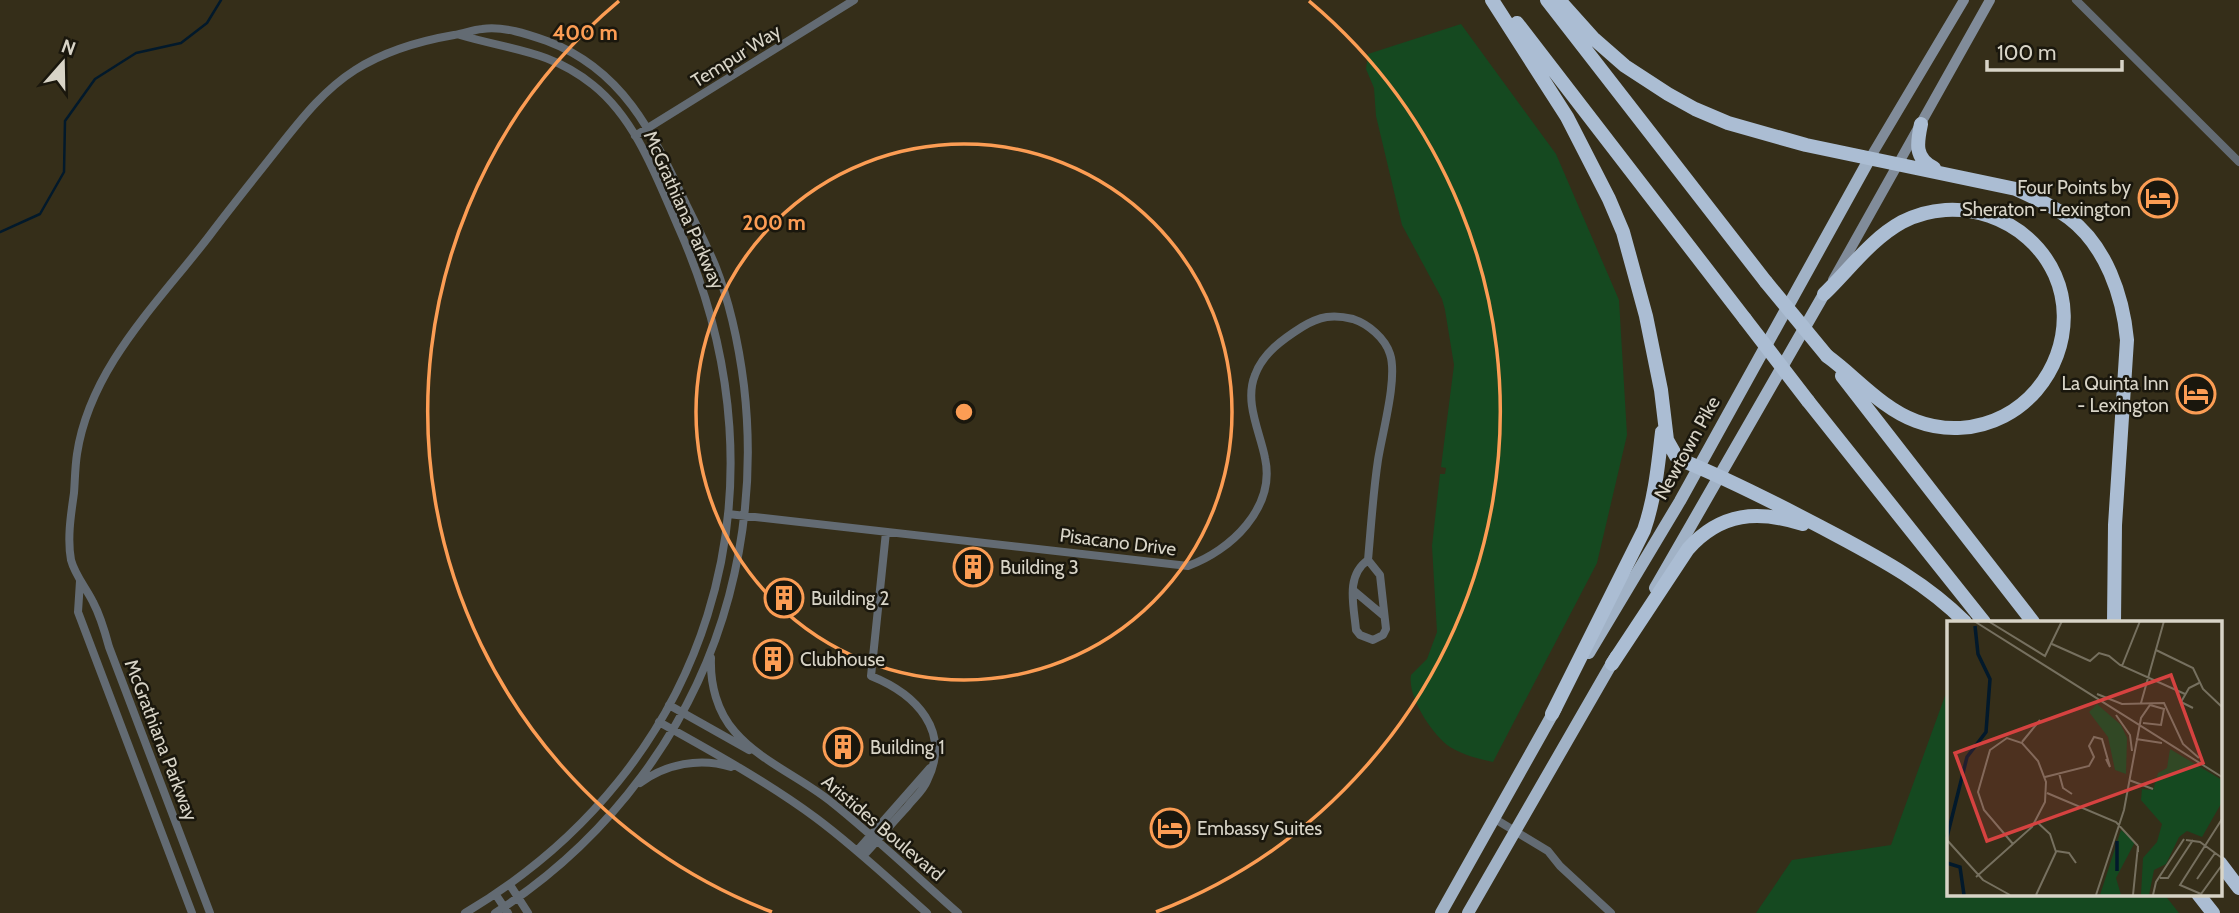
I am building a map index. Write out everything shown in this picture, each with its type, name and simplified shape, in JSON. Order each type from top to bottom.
[{"type":"highway","points":[[1492,0],[1567,117],[1609,198],[1623,232],[1646,316],[1661,390],[1663,417],[1671,449],[1676,456],[1805,517],[1891,564],[1945,602],[1964,621]]},
{"type":"highway","points":[[1499,0],[1808,401],[1983,621]]},
{"type":"highway","points":[[1547,0],[2032,621]]},
{"type":"highway","points":[[1559,0],[1593,38],[1625,66],[1695,109],[1758,132],[2016,189],[2070,219],[2088,236],[2101,255],[2116,287],[2125,316],[2127,340],[2115,525],[2114,621]]},
{"type":"highway","points":[[1921,124],[1917,145],[1921,157],[1930,166],[1945,172]]},
{"type":"highway","name":"Newtown Pike","points":[[1441,913],[1552,714],[1699,467],[1870,158]]},
{"type":"highway","points":[[1468,913],[1824,294],[1866,251],[1902,222],[1943,209],[1964,209],[1997,218],[2027,236],[2054,272],[2059,287],[2064,315],[2062,334],[2051,369],[2042,384],[2017,409],[1984,424],[1969,428],[1952,428],[1915,421],[1876,398],[1826,356]]},
{"type":"highway","points":[[1552,714],[1644,530],[1657,475],[1663,417]]},
{"type":"highway","points":[[1612,664],[1700,535],[1729,520],[1757,515],[1785,518],[1836,535]]},
{"type":"highway","points":[[2222,864],[2235,883]]},
{"type":"highway","points":[[2199,895],[2213,913]]},
{"type":"main road","name":"Newtown Pike","points":[[1870,158],[1964,0]]},
{"type":"main road","points":[[1824,294],[1990,0]]},
{"type":"street","name":"Tempur Way","points":[[635,136],[853,0]]},
{"type":"street","points":[[2076,0],[2239,162]]},
{"type":"street","name":"McGrathiana Parkway","points":[[210,913],[109,648],[101,619],[72,561],[70,541],[77,454],[95,396],[125,343],[282,143],[328,90],[354,70],[390,52],[417,42],[484,29],[508,30],[530,35],[562,47],[597,68],[629,100],[649,128],[716,267],[740,359],[747,433],[743,516],[729,595],[713,646],[682,713],[632,789],[601,825],[559,866],[506,910],[495,913]]},
{"type":"street","name":"McGrathiana Parkway","points":[[457,35],[555,60],[593,85],[615,108],[635,136],[706,295],[726,391],[731,449],[728,514],[709,610],[688,666],[659,723],[625,773],[593,812],[545,858],[496,895],[465,913]]},
{"type":"street","name":"Pisacano Drive","points":[[728,514],[1188,566],[1203,560],[1238,534],[1261,500],[1266,462],[1253,412],[1254,376],[1265,357],[1280,340],[1307,324],[1333,315],[1362,322],[1376,333],[1391,358],[1391,385],[1378,463],[1368,560]]},
{"type":"street","points":[[721,363],[740,359]]},
{"type":"street","points":[[860,854],[927,782],[933,766],[936,740],[929,721],[920,708],[894,688],[871,676],[886,532]]},
{"type":"street","points":[[1368,560],[1380,575],[1385,629],[1383,635],[1373,640],[1360,635],[1356,630],[1353,590],[1354,576],[1359,566],[1368,560]]},
{"type":"street","name":"McGrathiana Parkway","points":[[80,581],[78,612],[192,913]]},
{"type":"street","points":[[1353,590],[1384,616]]},
{"type":"street","name":"Aristides Boulevard","points":[[713,646],[713,686],[726,720],[743,741],[830,801],[958,913]]},
{"type":"street","name":"Aristides Boulevard","points":[[669,705],[785,771]]},
{"type":"street","name":"Aristides Boulevard","points":[[659,723],[753,776],[816,818],[927,913]]},
{"type":"street","name":"Aristides Boulevard","points":[[632,789],[660,772],[688,763],[726,765],[753,776]]},
{"type":"street","points":[[1495,819],[1548,851],[1560,866],[1611,913]]},
{"type":"street","points":[[510,885],[528,913]]},
{"type":"street","points":[[496,895],[506,910]]},
{"type":"green space","points":[[1461,24],[1556,154],[1619,300],[1627,435],[1597,563],[1493,762],[1460,752],[1443,742],[1417,705],[1411,684],[1411,675],[1427,659],[1437,632],[1432,546],[1440,474],[1445,474],[1446,468],[1441,467],[1454,365],[1442,299],[1402,225],[1376,116],[1374,88],[1366,69],[1368,54]]},
{"type":"green space","points":[[1947,695],[1947,895],[2165,895],[2179,913],[1756,913],[1792,860],[1891,845]]},
{"type":"waterway","points":[[0,232],[40,214],[64,172],[65,121],[95,79],[136,53],[181,43],[207,23],[221,0]]},
{"type":"place","name":"Four Points by Sheraton - Lexington","points":[[2158,198]]},
{"type":"place","name":"La Quinta Inn - Lexington","points":[[2196,394]]},
{"type":"place","name":"Building 3","points":[[973,567]]},
{"type":"place","name":"Building 2","points":[[784,598]]},
{"type":"place","name":"Clubhouse","points":[[773,659]]},
{"type":"place","name":"Building 1","points":[[843,747]]},
{"type":"place","name":"Embassy Suites","points":[[1170,828]]}]
